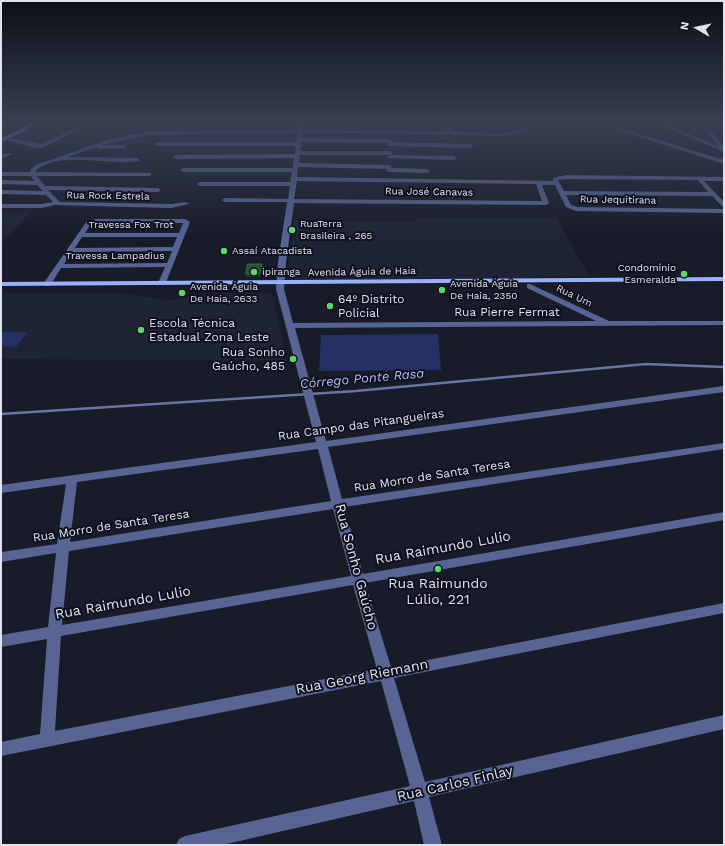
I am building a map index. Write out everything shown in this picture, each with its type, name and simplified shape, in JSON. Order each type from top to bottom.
[{"type":"main road","name":"Avenida Águia de Haia","points":[[1,289],[561,283],[724,279]]},
{"type":"main road","name":"Avenida Águia de Haia","points":[[1,284],[162,283],[280,286],[530,286],[561,283],[724,286]]},
{"type":"street","points":[[33,174],[33,170],[48,161]]},
{"type":"street","points":[[280,286],[296,161]]},
{"type":"street","points":[[389,181],[390,161]]},
{"type":"street","points":[[184,170],[389,168],[427,171]]},
{"type":"street","points":[[1,174],[149,174]]},
{"type":"street","name":"Rua Rock Estrela","points":[[33,174],[38,183],[56,203],[171,206],[186,204]]},
{"type":"street","name":"Rua Jequitirana","points":[[724,179],[556,178],[556,183],[568,206],[580,210],[724,211]]},
{"type":"street","points":[[699,178],[724,206]]},
{"type":"street","points":[[200,184],[389,181],[556,183]]},
{"type":"street","points":[[1,182],[38,183]]},
{"type":"street","name":"Rua José Canavas","points":[[290,200],[546,202],[538,182]]},
{"type":"street","points":[[1,192],[158,190]]},
{"type":"street","points":[[561,193],[713,194]]},
{"type":"street","points":[[225,200],[290,200]]},
{"type":"street","points":[[1,206],[42,206],[56,203]]},
{"type":"street","points":[[47,284],[87,224],[96,221],[187,222],[162,283]]},
{"type":"street","name":"Travessa Fox Trot","points":[[80,235],[182,235]]},
{"type":"street","points":[[71,250],[177,249]]},
{"type":"street","name":"Travessa Lampadius","points":[[60,266],[170,265]]},
{"type":"street","name":"Rua Sonho Gaúcho","points":[[280,286],[320,444],[420,792],[433,845]]},
{"type":"street","name":"Rua Um","points":[[530,286],[608,324]]},
{"type":"street","name":"Rua Pierre Fermat","points":[[289,326],[724,324]]},
{"type":"street","name":"Rua Campo das Pitangueiras","points":[[1,489],[724,388]]},
{"type":"street","name":"Rua Morro de Santa Teresa","points":[[1,557],[338,504],[724,446]]},
{"type":"street","points":[[47,740],[54,632],[62,547],[72,479]]},
{"type":"street","name":"Rua Raimundo Lulio","points":[[1,641],[724,516]]},
{"type":"street","name":"Rua Georg Riemann","points":[[1,749],[724,608]]},
{"type":"street","name":"Rua Carlos Finlay","points":[[185,845],[724,722]]},
{"type":"shaded area","points":[[1,212],[30,213],[1,245]]},
{"type":"shaded area","points":[[419,218],[557,218],[589,276],[528,278],[287,279],[294,220],[413,222]]},
{"type":"shaded area","name":"Escola Técnica Estadual Zona Leste","points":[[1,293],[117,293],[171,300],[214,293],[269,293],[272,294],[287,361],[1,359]]},
{"type":"shaded area","points":[[1,332],[27,332],[16,347],[1,346]]},
{"type":"shaded area","points":[[438,334],[441,370],[319,371],[321,335]]},
{"type":"building","name":"ipiranga","points":[[248,264],[262,264],[260,274],[246,274]]},
{"type":"waterway","name":"Córrego Ponte Rasa","points":[[1,414],[356,391],[646,364],[724,367]]},
{"type":"place","name":"RuaTerra Brasileira , 265","points":[[292,230]]},
{"type":"place","name":"Assaí Atacadista","points":[[224,251]]},
{"type":"place","name":"ipiranga","points":[[254,272]]},
{"type":"place","name":"Condomínio Esmeralda","points":[[684,274]]},
{"type":"place","name":"Avenida Águia De Haia, 2350","points":[[442,290]]},
{"type":"place","name":"Avenida Águia De Haia, 2633","points":[[182,293]]},
{"type":"place","name":"64º Distrito Policial","points":[[330,306]]},
{"type":"place","name":"Escola Técnica Estadual Zona Leste","points":[[141,330]]},
{"type":"place","name":"Rua Sonho Gaúcho, 485","points":[[293,359]]},
{"type":"place","name":"Rua Raimundo Lúlio, 221","points":[[438,569]]}]
